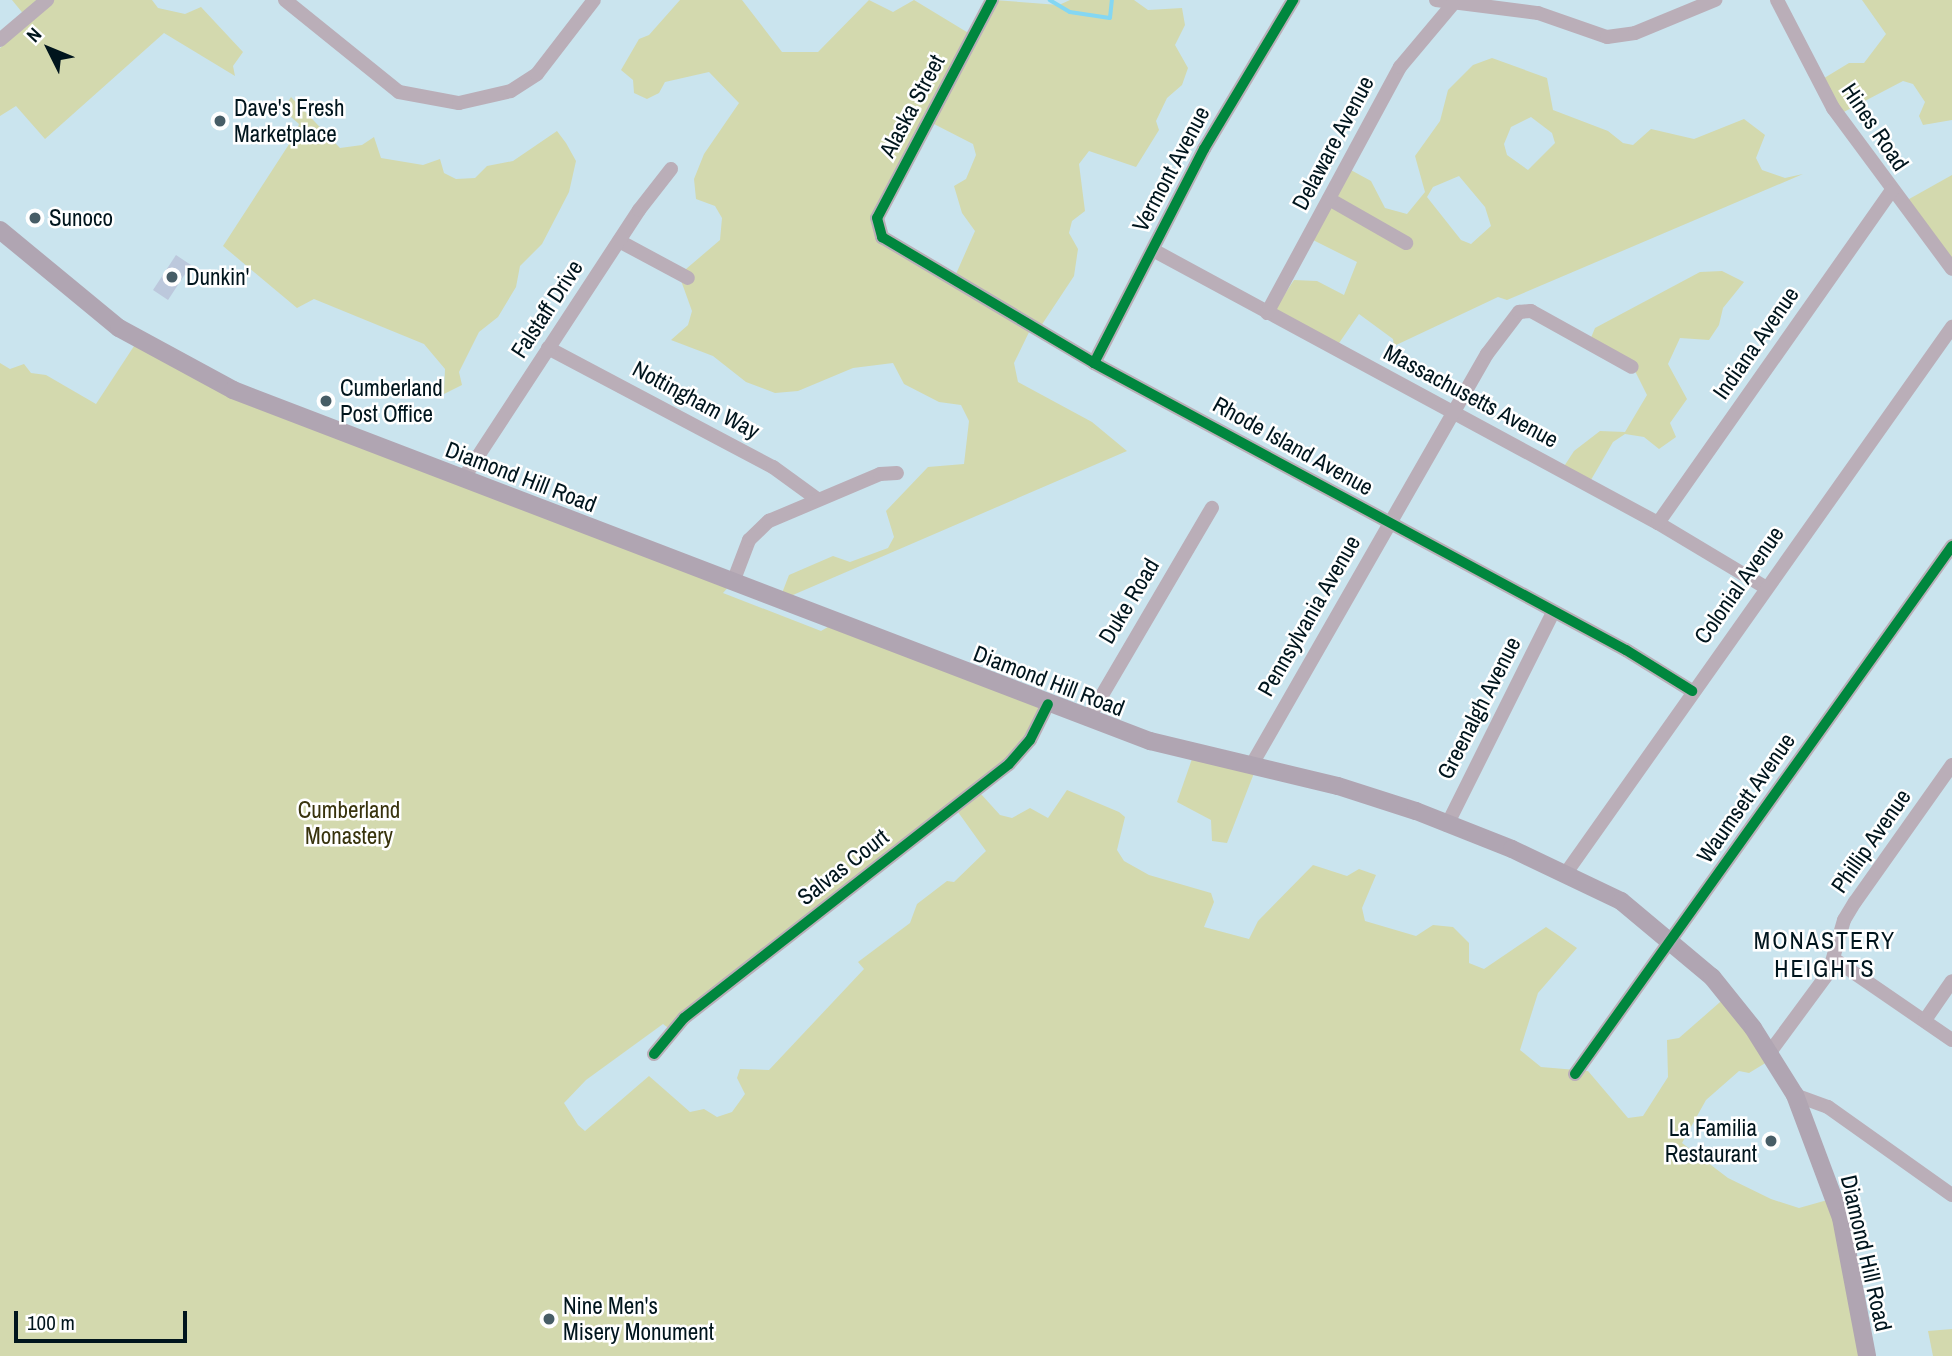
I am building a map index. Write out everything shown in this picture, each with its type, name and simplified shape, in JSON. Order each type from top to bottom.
[{"type":"main road","name":"Diamond Hill Road","points":[[0,230],[120,328],[187,368],[1088,719],[1150,741],[1358,792],[1566,873],[1621,901],[1671,939],[1735,1003],[1770,1052],[1795,1095],[1841,1218],[1867,1356]]},
{"type":"street","points":[[0,40],[47,0]]},
{"type":"street","points":[[285,0],[383,82],[419,100],[442,103],[479,101],[524,83],[559,49],[587,3]]},
{"type":"street","name":"Alaska Street","points":[[878,232],[877,218],[992,0]]},
{"type":"street","name":"Vermont Avenue","points":[[1094,363],[1204,149],[1293,0]]},
{"type":"street","points":[[1436,0],[1452,5],[1538,13],[1607,37],[1635,33],[1715,0]]},
{"type":"street","name":"Hines Road","points":[[1777,0],[1833,108],[1892,191],[1952,268]]},
{"type":"street","name":"Delaware Avenue","points":[[1267,313],[1400,67],[1452,5]]},
{"type":"street","name":"Falstaff Drive","points":[[465,477],[619,241],[671,169]]},
{"type":"street","name":"Indiana Avenue","points":[[1658,523],[1892,191]]},
{"type":"street","points":[[1329,198],[1406,243]]},
{"type":"street","name":"Rhode Island Avenue","points":[[878,232],[1094,363],[1390,522],[1692,691]]},
{"type":"street","points":[[619,241],[688,278]]},
{"type":"street","name":"Massachusetts Avenue","points":[[1153,250],[1658,523],[1765,587]]},
{"type":"street","name":"Pennsylvania Avenue","points":[[1251,766],[1454,413],[1519,312],[1531,312],[1632,367]]},
{"type":"street","name":"Colonial Avenue","points":[[1566,873],[1765,587],[1952,327]]},
{"type":"street","name":"Nottingham Way","points":[[548,348],[773,467],[817,499]]},
{"type":"street","points":[[733,582],[757,529],[817,499],[880,474],[897,474]]},
{"type":"street","name":"Duke Road","points":[[1088,719],[1212,508]]},
{"type":"street","name":"Waumsett Avenue","points":[[1575,1074],[1952,546]]},
{"type":"street","name":"Greenalgh Avenue","points":[[1447,825],[1553,612]]},
{"type":"street","name":"Salvas Court","points":[[654,1054],[684,1018],[1009,764],[1030,740],[1048,704]]},
{"type":"street","name":"Phillip Avenue","points":[[1770,1052],[1817,990],[1834,959],[1844,920],[1952,765]]},
{"type":"street","points":[[1834,959],[1952,1040]]},
{"type":"street","points":[[1925,1020],[1952,981]]},
{"type":"street","points":[[1795,1095],[1828,1107],[1952,1195]]},
{"type":"green space","points":[[12,0],[152,0],[158,8],[185,14],[201,7],[243,52],[233,66],[235,76],[164,33],[45,139],[16,106],[0,116],[0,48],[30,22]]},
{"type":"green space","points":[[680,0],[742,0],[782,52],[818,52],[869,0],[893,12],[914,0],[975,37],[994,0],[1059,5],[1070,0],[1134,0],[1148,10],[1182,8],[1185,25],[1175,45],[1188,68],[1182,85],[1167,98],[1156,121],[1159,130],[1136,167],[1089,151],[1079,164],[1085,211],[1072,221],[1069,233],[1078,249],[1074,276],[1039,329],[1031,328],[1014,363],[1018,382],[1092,422],[1127,451],[779,601],[789,575],[833,556],[850,562],[888,548],[894,537],[886,511],[928,467],[964,464],[969,421],[961,405],[939,402],[904,384],[893,363],[853,368],[798,391],[775,393],[746,382],[713,356],[671,340],[688,325],[692,311],[679,275],[720,240],[722,218],[715,206],[696,199],[694,179],[704,154],[739,103],[709,72],[665,82],[659,93],[647,99],[634,93],[633,80],[621,70],[639,39],[649,35]],"holes":[[[932,123],[973,144],[976,155],[966,179],[954,186],[962,213],[975,231],[956,274],[878,229]]]},
{"type":"green space","points":[[1862,0],[1952,0],[1952,120],[1923,125],[1919,116],[1925,102],[1913,84],[1903,81],[1840,114],[1821,80],[1849,63],[1864,63],[1886,34]]},
{"type":"green space","points":[[1492,58],[1547,78],[1553,110],[1608,131],[1623,143],[1633,145],[1651,129],[1694,139],[1744,119],[1765,135],[1756,158],[1762,170],[1785,178],[1803,174],[1507,300],[1498,297],[1394,346],[1393,339],[1359,314],[1335,349],[1272,313],[1294,280],[1317,281],[1344,295],[1357,262],[1311,239],[1349,169],[1371,181],[1385,208],[1407,214],[1425,192],[1415,156],[1440,121],[1448,90],[1473,65]],"holes":[[[1531,117],[1552,133],[1555,143],[1528,170],[1507,155],[1504,144],[1511,127]],[[1459,176],[1485,207],[1491,226],[1471,244],[1461,240],[1427,197],[1433,187]]]},
{"type":"green space","points":[[291,97],[340,148],[362,145],[374,137],[381,158],[423,165],[440,159],[444,173],[456,179],[475,178],[487,166],[513,161],[557,131],[566,143],[576,161],[569,192],[542,244],[520,266],[516,287],[498,317],[479,332],[459,372],[462,385],[444,394],[445,369],[424,344],[314,299],[297,308],[223,246],[295,135],[299,124],[283,110]]},
{"type":"green space","points":[[1952,175],[1952,266],[1902,203]]},
{"type":"green space","points":[[1722,271],[1744,282],[1723,308],[1719,325],[1709,340],[1680,338],[1668,364],[1687,399],[1670,423],[1676,437],[1659,449],[1644,437],[1625,434],[1613,442],[1588,485],[1561,471],[1574,451],[1600,431],[1625,432],[1647,395],[1635,371],[1588,345],[1595,328],[1700,272]]},
{"type":"green space","name":"Cumberland Monastery","points":[[138,340],[191,373],[730,585],[723,593],[821,631],[833,624],[1051,707],[981,794],[1000,815],[1012,818],[1030,808],[1048,818],[1067,790],[1119,812],[1125,817],[1117,850],[1124,861],[1149,875],[1211,893],[1214,902],[1204,927],[1249,939],[1258,921],[1313,865],[1347,876],[1359,869],[1376,875],[1362,908],[1365,921],[1416,936],[1433,925],[1453,927],[1469,943],[1469,963],[1484,969],[1546,927],[1577,948],[1538,993],[1520,1050],[1541,1067],[1588,1071],[1628,1118],[1643,1116],[1668,1077],[1667,1040],[1679,1038],[1727,996],[1772,1059],[1749,1073],[1739,1071],[1706,1100],[1682,1143],[1728,1178],[1771,1199],[1799,1208],[1838,1197],[1869,1356],[0,1356],[0,363],[10,369],[24,364],[31,373],[46,375],[96,404]],"holes":[[[958,812],[986,851],[954,882],[947,881],[917,904],[910,923],[858,962],[864,969],[769,1070],[740,1069],[737,1078],[745,1094],[732,1112],[717,1117],[704,1109],[690,1112],[649,1076],[585,1131],[564,1103],[586,1080],[663,1024],[675,1033]]]},
{"type":"green space","points":[[1193,756],[1256,768],[1227,843],[1212,841],[1211,820],[1177,802]]},
{"type":"green space","points":[[1952,1329],[1952,1356],[1933,1356],[1928,1331]]},
{"type":"building","name":"Dunkin'","points":[[176,255],[191,265],[168,300],[153,290]]},
{"type":"waterway","points":[[1050,0],[1070,12],[1110,18],[1112,0]]},
{"type":"cycle path","points":[[992,0],[877,218],[882,237],[1094,363],[1626,650],[1692,691]]},
{"type":"cycle path","points":[[1094,363],[1204,149],[1293,0]]},
{"type":"cycle path","points":[[1575,1074],[1952,546]]},
{"type":"cycle path","points":[[654,1054],[684,1018],[1009,764],[1030,740],[1048,704]]},
{"type":"place","name":"Dave's Fresh Marketplace","points":[[220,121]]},
{"type":"place","name":"Sunoco","points":[[35,218]]},
{"type":"place","name":"Dunkin'","points":[[172,277]]},
{"type":"place","name":"Cumberland Post Office","points":[[326,401]]},
{"type":"place","name":"La Familia Restaurant","points":[[1771,1141]]},
{"type":"place","name":"Nine Men's Misery Monument","points":[[549,1319]]},
{"type":"district","name":"MONASTERY HEIGHTS","points":[[1825,955]]}]
